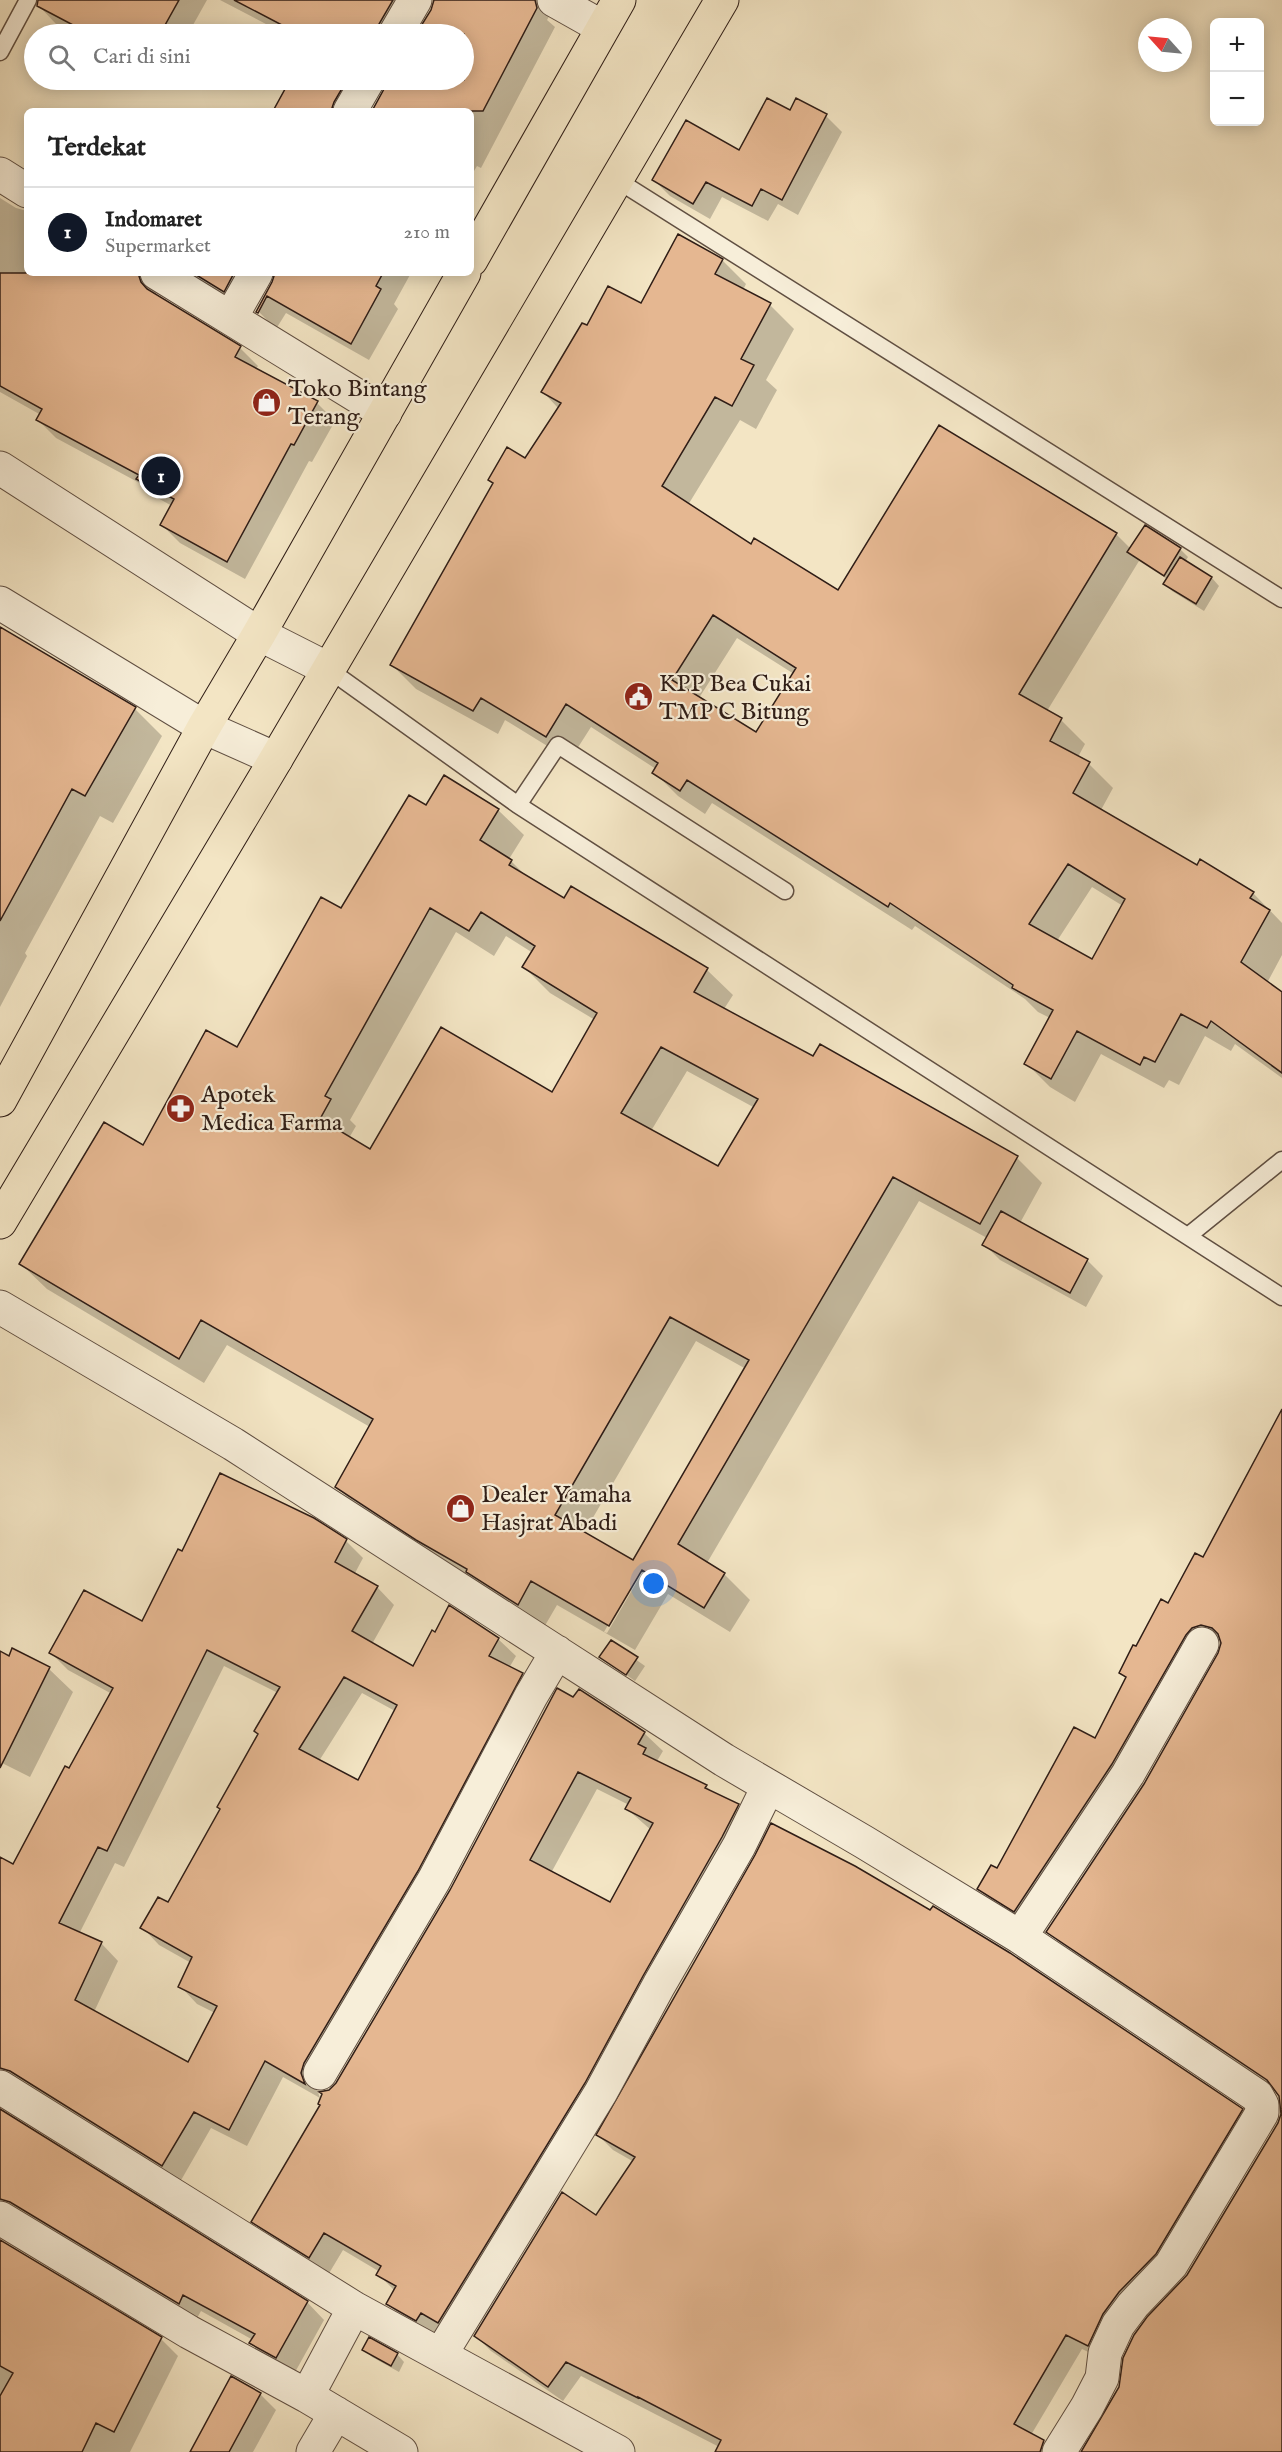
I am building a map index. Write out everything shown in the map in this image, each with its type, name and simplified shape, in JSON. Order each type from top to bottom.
[{"type":"highway","points":[[474,255],[619,0]]},
{"type":"highway","points":[[1,1220],[276,759],[722,0]]},
{"type":"highway","points":[[0,1100],[204,727],[462,276]]},
{"type":"street","points":[[400,24],[415,0]]},
{"type":"street","points":[[554,0],[602,27]]},
{"type":"street","points":[[352,108],[362,90]]},
{"type":"street","points":[[0,174],[24,189]]},
{"type":"street","points":[[162,276],[385,413]]},
{"type":"street","points":[[231,317],[254,276]]},
{"type":"street","points":[[0,468],[259,634],[328,669]]},
{"type":"street","points":[[0,603],[204,727],[276,759]]},
{"type":"street","points":[[0,1307],[233,1444],[768,1787],[864,1842],[1020,1937],[1257,2096],[1262,2105],[1262,2113],[1171,2265],[1133,2305],[1118,2325],[1105,2353],[1102,2378],[1059,2452]]},
{"type":"street","points":[[1020,1937],[1128,1774],[1202,1644]]},
{"type":"street","points":[[320,2073],[434,1880],[531,1696],[557,1652]]},
{"type":"street","points":[[441,2354],[601,2092],[739,1846],[768,1787]]},
{"type":"street","points":[[0,2087],[354,2308],[618,2452]]},
{"type":"street","points":[[0,2218],[189,2332],[307,2396],[401,2452]]},
{"type":"street","points":[[307,2396],[354,2308]]},
{"type":"street","points":[[313,2452],[336,2413]]},
{"type":"lane","points":[[0,52],[28,0]]},
{"type":"lane","points":[[617,180],[1282,598]]},
{"type":"lane","points":[[328,669],[518,805],[1282,1297]]},
{"type":"lane","points":[[518,805],[558,745],[784,891]]},
{"type":"lane","points":[[1188,1236],[1282,1160]]},
{"type":"building","points":[[38,0],[179,0],[166,24],[71,24],[37,6]]},
{"type":"building","points":[[234,0],[393,0],[379,24],[280,24]]},
{"type":"building","points":[[434,0],[535,0],[537,8],[483,111],[474,111],[474,108],[374,108],[383,90],[474,90],[474,24],[422,24]]},
{"type":"building","points":[[285,90],[341,90],[332,108],[275,108]]},
{"type":"building","points":[[767,98],[790,110],[796,98],[827,114],[782,200],[761,189],[752,206],[706,182],[693,204],[652,180],[686,120],[739,150]]},
{"type":"building","points":[[678,234],[723,259],[715,274],[771,303],[741,359],[754,365],[732,406],[715,397],[662,486],[751,544],[754,538],[838,590],[939,425],[1117,533],[1019,694],[1062,718],[1050,741],[1090,762],[1073,793],[1197,865],[1200,859],[1254,892],[1250,898],[1270,910],[1241,962],[1282,992],[1282,1073],[1211,1021],[1207,1028],[1181,1014],[1155,1062],[1144,1057],[1140,1065],[1077,1031],[1051,1079],[1024,1064],[1053,1010],[1012,988],[1013,985],[890,903],[888,907],[687,780],[680,791],[652,773],[658,763],[566,704],[546,737],[481,698],[473,711],[390,665],[493,483],[488,480],[507,447],[525,458],[561,403],[541,392],[582,323],[587,325],[608,286],[641,303]],"holes":[[[713,615],[796,668],[756,732],[672,680]],[[1068,864],[1125,899],[1092,959],[1029,924]]]},
{"type":"building","points":[[0,273],[24,273],[24,276],[139,276],[147,289],[241,346],[235,357],[318,401],[294,445],[291,444],[227,562],[160,525],[174,499],[136,479],[139,475],[36,420],[42,409],[0,386]]},
{"type":"building","points":[[198,276],[232,276],[224,292]]},
{"type":"building","points":[[274,276],[381,276],[376,286],[381,289],[351,344],[267,296],[258,313],[256,312]]},
{"type":"building","points":[[1145,525],[1181,548],[1164,576],[1127,552]]},
{"type":"building","points":[[1180,557],[1212,577],[1196,604],[1163,584]]},
{"type":"building","points":[[0,627],[136,707],[85,796],[72,789],[0,921]]},
{"type":"building","points":[[444,775],[499,809],[480,840],[512,860],[509,865],[564,898],[571,886],[708,968],[694,992],[813,1056],[820,1044],[1018,1156],[980,1224],[893,1177],[678,1544],[725,1573],[704,1608],[642,1570],[609,1626],[531,1581],[518,1605],[466,1572],[467,1569],[416,1540],[335,1487],[373,1419],[201,1320],[179,1359],[19,1264],[104,1122],[143,1145],[206,1030],[237,1047],[321,897],[341,908],[409,795],[426,805]],"holes":[[[430,908],[469,931],[481,912],[535,946],[522,967],[597,1013],[552,1092],[441,1027],[370,1149],[320,1119],[331,1099],[325,1096]],[[661,1047],[758,1099],[718,1166],[621,1113]],[[670,1317],[749,1360],[633,1560],[555,1515]]]},
{"type":"building","points":[[1001,1211],[1088,1259],[1070,1293],[982,1245]]},
{"type":"building","points":[[1282,1409],[1282,2452],[1081,2452],[1119,2387],[1123,2358],[1134,2335],[1147,2317],[1187,2275],[1278,2123],[1281,2114],[1279,2096],[1267,2080],[1046,1932],[1144,1784],[1218,1653],[1221,1643],[1218,1634],[1212,1628],[1201,1625],[1192,1628],[1186,1635],[1112,1764],[1014,1912],[977,1889],[991,1865],[997,1868],[1074,1727],[1095,1738],[1126,1677],[1119,1673],[1133,1645],[1136,1646],[1161,1599],[1168,1603],[1195,1553],[1203,1557]]},
{"type":"building","points":[[220,1473],[314,1518],[347,1539],[335,1562],[378,1586],[352,1631],[413,1666],[432,1630],[435,1632],[449,1605],[499,1638],[489,1656],[523,1673],[418,1871],[304,2063],[301,2073],[305,2084],[265,2061],[229,2130],[194,2112],[162,2166],[10,2071],[0,2068],[0,1857],[13,1864],[65,1766],[69,1768],[113,1688],[49,1653],[84,1590],[142,1621],[178,1549],[182,1551]],"holes":[[[207,1650],[280,1687],[254,1731],[258,1734],[217,1807],[220,1809],[168,1902],[158,1897],[140,1928],[192,1957],[178,1987],[217,2006],[188,2062],[75,2000],[102,1942],[59,1923],[98,1847],[107,1851]],[[344,1677],[397,1705],[358,1780],[299,1749]]]},
{"type":"building","points":[[611,1640],[638,1657],[626,1675],[599,1657]]},
{"type":"building","points":[[12,1648],[50,1667],[0,1768],[0,1651],[9,1656]]},
{"type":"building","points":[[557,1688],[573,1697],[579,1689],[645,1732],[638,1744],[646,1748],[643,1754],[707,1785],[705,1788],[739,1804],[585,2083],[438,2323],[421,2313],[416,2321],[386,2304],[396,2286],[376,2275],[381,2266],[324,2233],[309,2258],[251,2222],[320,2105],[318,2104],[322,2094],[319,2092],[329,2090],[336,2083],[450,1890]],"holes":[[[578,1772],[631,1798],[625,1809],[653,1823],[610,1902],[530,1860]]]},
{"type":"building","points":[[771,1823],[855,1866],[930,1910],[933,1906],[1010,1953],[1243,2109],[1156,2254],[1119,2292],[1103,2314],[1088,2346],[1066,2335],[1014,2424],[1044,2440],[1040,2452],[715,2452],[721,2440],[566,2362],[548,2387],[474,2336],[562,2192],[596,2215],[635,2157],[596,2135]]},
{"type":"building","points":[[0,2109],[308,2301],[276,2358],[249,2343],[255,2334],[183,2295],[179,2304],[10,2202],[0,2199]]},
{"type":"building","points":[[0,2240],[162,2337],[114,2432],[96,2423],[82,2452],[0,2452],[0,2396],[13,2373],[0,2366]]},
{"type":"building","points":[[369,2337],[398,2353],[391,2366],[362,2350]]},
{"type":"building","points":[[231,2376],[261,2393],[229,2452],[190,2452]]},
{"type":"place","name":"Toko Bintang Terang","points":[[267,402]]},
{"type":"place","name":"Indomaret","points":[[161,476]]},
{"type":"place","name":"KPP Bea Cukai TMP C Bitung","points":[[638,697]]},
{"type":"place","name":"Apotek Medica Farma","points":[[180,1108]]},
{"type":"place","name":"Dealer Yamaha Hasjrat Abadi","points":[[460,1508]]}]
